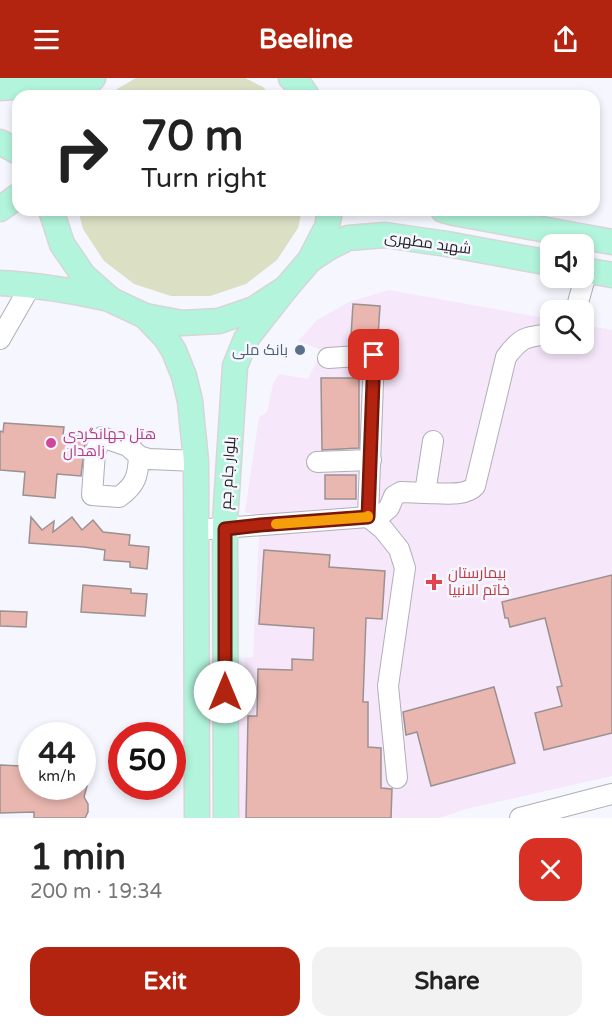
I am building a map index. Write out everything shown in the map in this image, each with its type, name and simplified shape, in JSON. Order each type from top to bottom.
[{"type":"main road","points":[[0,88],[29,86],[70,78]]},
{"type":"main road","points":[[82,90],[93,78]]},
{"type":"main road","points":[[291,78],[303,90]]},
{"type":"main road","points":[[53,216],[62,244],[83,275],[111,300]]},
{"type":"main road","points":[[0,283],[31,285],[111,300],[145,316],[182,323],[219,321],[255,309],[286,288],[310,260],[327,227],[329,216]]},
{"type":"main road","points":[[470,216],[612,242]]},
{"type":"main road","name":"شهید مطهری","points":[[310,260],[348,238],[385,235],[540,262]]},
{"type":"main road","points":[[594,272],[612,275]]},
{"type":"main road","name":"بلوار جام جم","points":[[226,818],[225,529],[235,366],[246,339],[286,288]]},
{"type":"main road","name":"بلوار جام جم","points":[[145,316],[166,338],[174,351],[184,376],[190,401],[196,461],[197,818]]},
{"type":"street","points":[[0,339],[31,285]]},
{"type":"street","points":[[196,530],[368,517],[382,514],[389,508],[394,496],[401,492],[464,493],[471,491],[475,486],[506,357],[516,344],[526,337],[540,335]]},
{"type":"street","points":[[328,358],[374,355],[368,517]]},
{"type":"street","points":[[425,493],[434,441]]},
{"type":"street","points":[[139,456],[149,459],[196,461]]},
{"type":"street","points":[[317,462],[371,460]]},
{"type":"street","points":[[368,517],[383,529],[399,549],[405,568],[388,686],[397,778]]},
{"type":"street","points":[[520,818],[612,794]]},
{"type":"shaded area","name":"بیمارستان خاتم الانبیا","points":[[389,290],[540,317],[540,354],[594,354],[594,327],[612,330],[612,776],[466,809],[439,818],[239,818],[239,713],[252,711],[244,658],[253,657],[260,516],[245,512],[259,417],[267,412],[273,384],[279,374],[308,379],[322,350],[298,341],[317,320],[349,302]]},
{"type":"green space","points":[[136,78],[245,78],[266,90],[116,90]]},
{"type":"green space","points":[[80,216],[301,216],[298,228],[277,260],[246,284],[210,296],[171,296],[134,284],[104,261],[83,229]]},
{"type":"building","points":[[353,304],[380,306],[378,337],[351,336]]},
{"type":"building","points":[[321,378],[359,378],[359,448],[322,450]]},
{"type":"building","points":[[4,423],[64,427],[63,435],[86,436],[81,476],[57,474],[55,498],[23,495],[25,472],[0,470],[0,431],[3,432]]},
{"type":"building","points":[[325,475],[356,475],[356,499],[325,499]]},
{"type":"building","points":[[31,517],[42,530],[54,521],[53,532],[72,517],[82,530],[93,520],[103,532],[130,535],[129,545],[149,547],[147,569],[130,567],[130,562],[104,560],[105,550],[29,543]]},
{"type":"building","points":[[264,550],[330,555],[329,567],[385,571],[382,619],[366,618],[363,702],[368,702],[368,747],[381,748],[381,788],[392,789],[391,818],[246,818],[248,716],[257,716],[258,669],[292,670],[292,659],[313,660],[314,628],[259,624]]},
{"type":"building","points":[[612,575],[612,733],[544,750],[535,713],[562,706],[557,687],[562,686],[545,618],[510,627],[508,618],[505,618],[502,602]]},
{"type":"building","points":[[83,585],[131,589],[131,593],[147,594],[145,616],[81,612]]},
{"type":"building","points":[[0,611],[27,612],[26,627],[0,626]]},
{"type":"building","points":[[494,687],[515,763],[431,786],[417,732],[406,735],[403,712]]},
{"type":"building","points":[[0,765],[18,766],[18,800],[86,800],[88,804],[85,818],[34,818],[34,812],[0,813]]},
{"type":"slow traffic","points":[[276,524],[368,516]]},
{"type":"place","name":"بانک ملی","points":[[300,350]]},
{"type":"place","name":"هتل جهانگردی زاهدان","points":[[51,443]]},
{"type":"place","name":"بیمارستان خاتم الانبیا","points":[[434,582]]},
{"type":"route","points":[[225,692],[225,529],[368,517],[374,355]]}]
